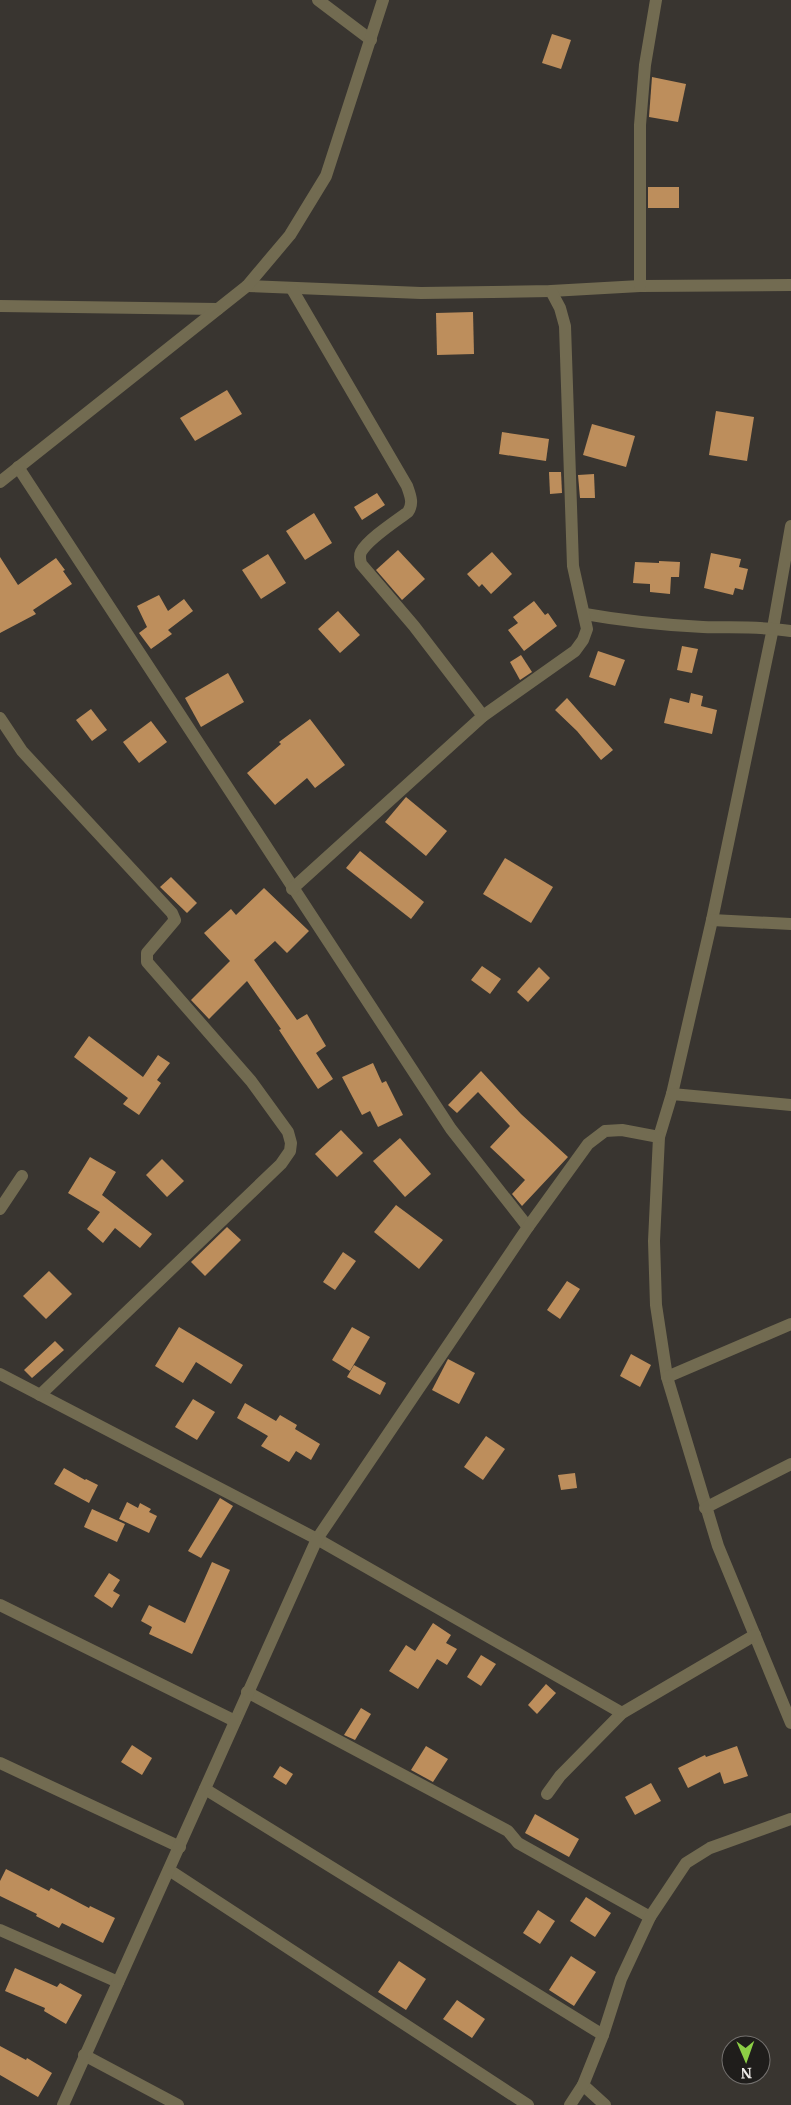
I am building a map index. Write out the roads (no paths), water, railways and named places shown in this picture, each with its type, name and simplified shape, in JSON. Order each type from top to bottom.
[{"type":"street","points":[[318,0],[371,40]]},
{"type":"street","points":[[0,482],[247,286],[290,235],[326,176],[383,0]]},
{"type":"street","points":[[640,286],[640,125],[645,65],[656,0]]},
{"type":"street","points":[[247,286],[421,293],[551,291],[640,286],[791,285]]},
{"type":"street","points":[[292,289],[407,486],[411,498],[411,506],[408,512],[368,543],[362,551],[360,557],[361,564],[414,626],[483,716]]},
{"type":"street","points":[[292,889],[483,716],[575,651],[588,629],[578,594],[573,566],[565,326],[560,308],[551,291]]},
{"type":"street","points":[[0,306],[218,309]]},
{"type":"street","points":[[18,467],[292,889],[451,1129],[528,1227]]},
{"type":"street","points":[[791,526],[773,628],[712,920],[672,1094],[659,1136],[654,1241],[656,1305],[667,1377],[718,1546],[791,1723]]},
{"type":"street","points":[[585,614],[623,620],[702,627],[773,628],[791,631]]},
{"type":"street","points":[[0,718],[22,751],[172,913],[174,920],[147,953],[147,962],[251,1081],[288,1132],[291,1142],[290,1151],[281,1164],[40,1395]]},
{"type":"street","points":[[712,920],[791,924]]},
{"type":"street","points":[[672,1094],[791,1105]]},
{"type":"street","points":[[63,2105],[316,1539],[528,1227],[588,1144],[605,1130],[622,1130],[659,1136]]},
{"type":"street","points":[[0,1209],[22,1176]]},
{"type":"street","points":[[667,1377],[791,1324]]},
{"type":"street","points":[[0,1374],[316,1539],[622,1714]]},
{"type":"street","points":[[705,1508],[791,1464]]},
{"type":"street","points":[[0,1605],[235,1721]]},
{"type":"street","points":[[547,1794],[560,1776],[622,1714],[755,1635]]},
{"type":"street","points":[[248,1692],[508,1831],[518,1843],[650,1917]]},
{"type":"street","points":[[0,1763],[180,1846]]},
{"type":"street","points":[[205,1789],[603,2035]]},
{"type":"street","points":[[570,2105],[583,2085],[603,2035],[620,1980],[650,1917],[686,1863],[710,1848],[791,1819]]},
{"type":"street","points":[[169,1870],[528,2105]]},
{"type":"street","points":[[0,1930],[118,1982]]},
{"type":"street","points":[[84,2055],[178,2105]]},
{"type":"street","points":[[583,2085],[605,2105]]}]
